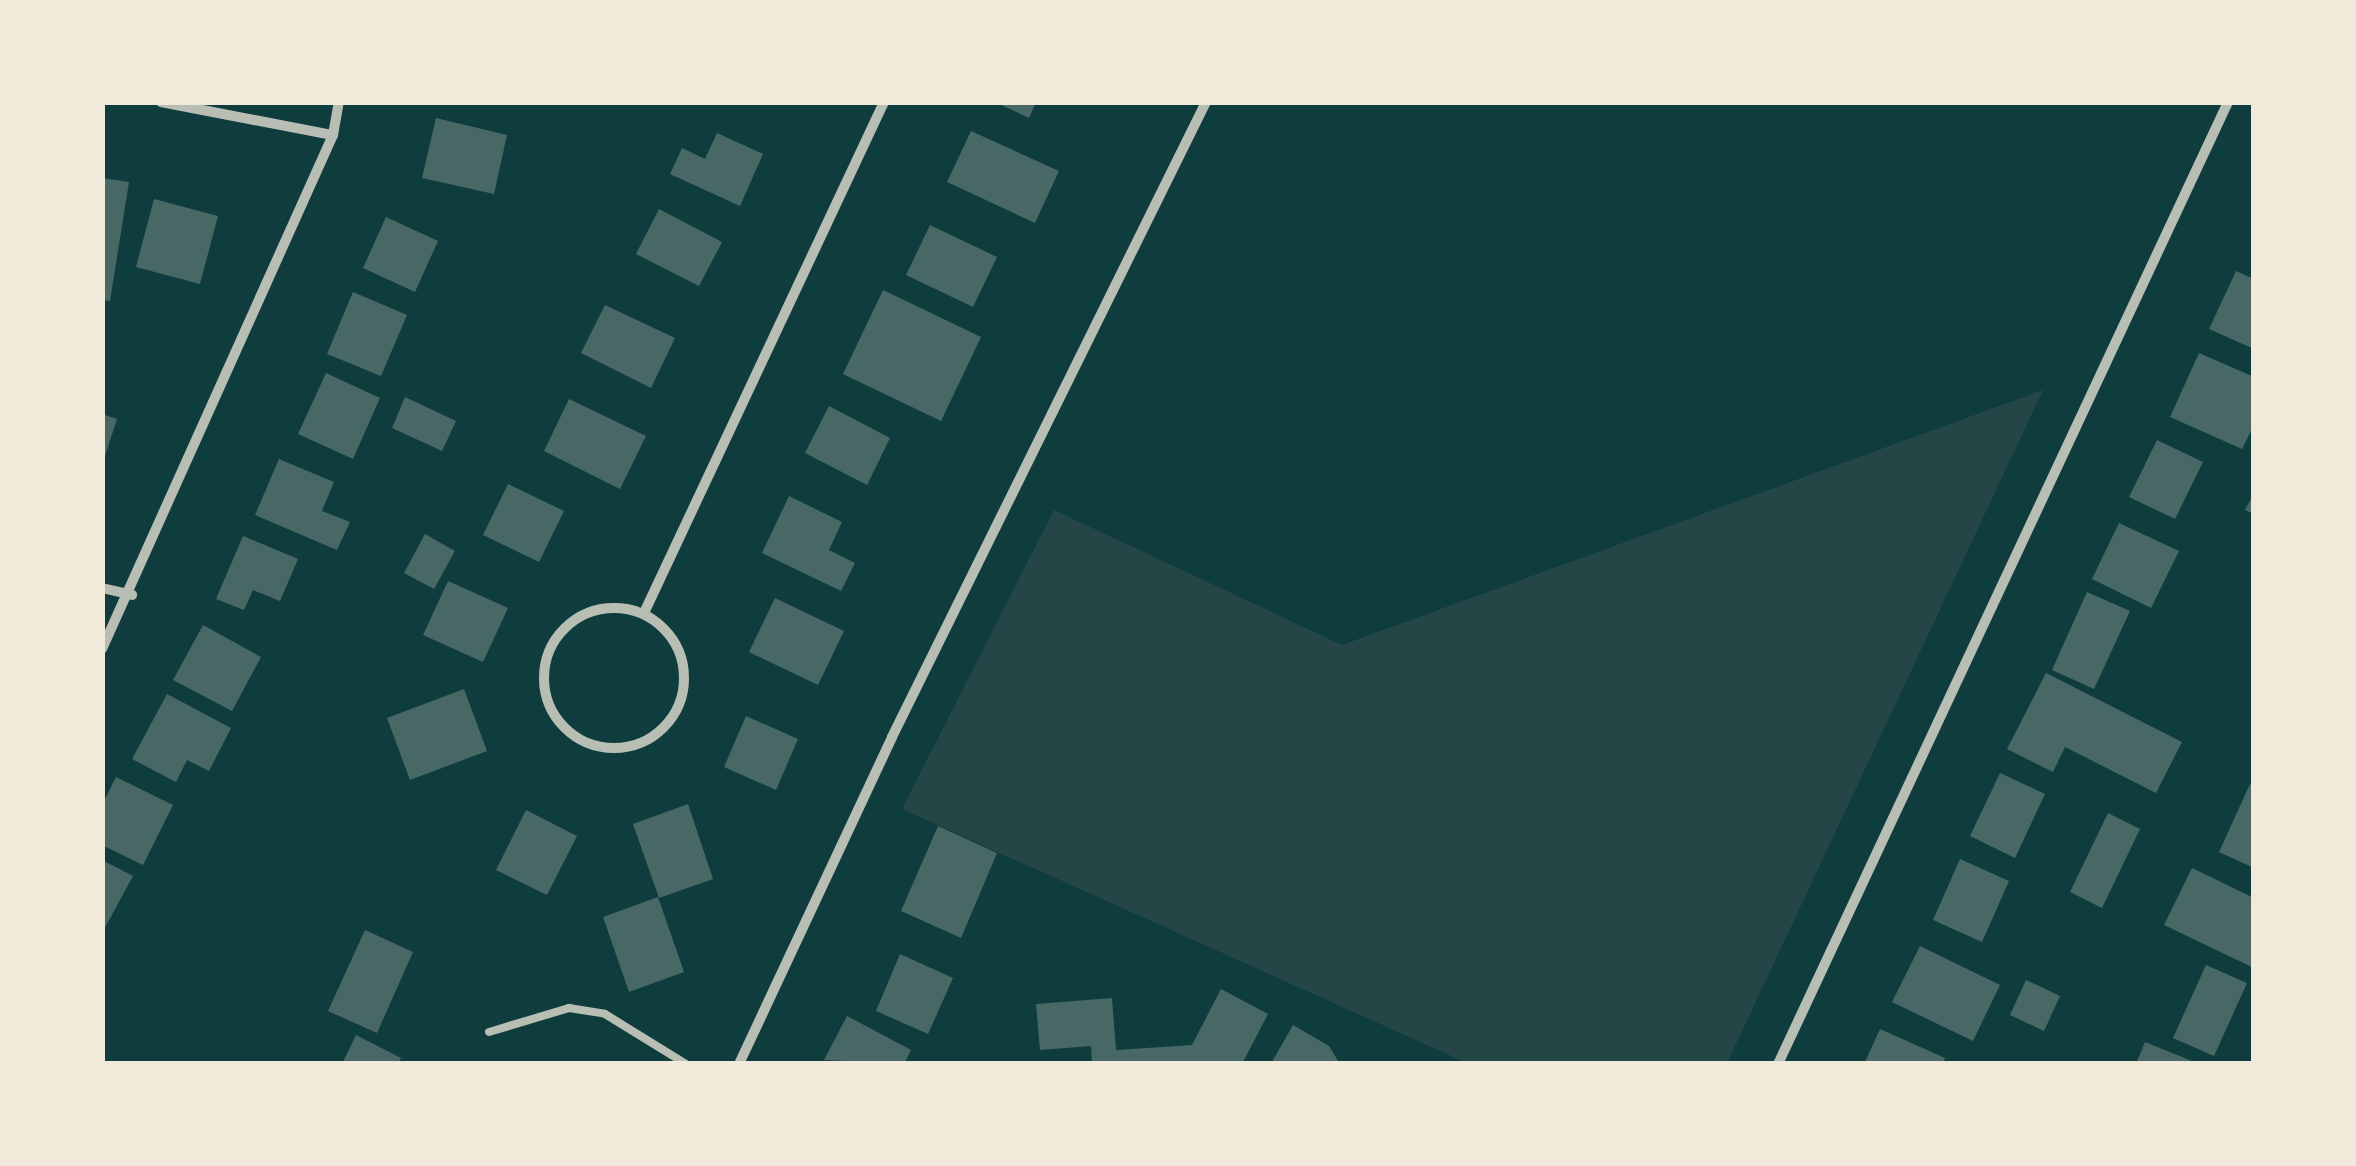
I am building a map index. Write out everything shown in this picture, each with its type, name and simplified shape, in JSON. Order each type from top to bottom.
[{"type":"street","points":[[161,102],[333,134]]},
{"type":"street","points":[[102,649],[132,595],[333,134],[340,102]]},
{"type":"street","points":[[644,614],[884,102]]},
{"type":"street","points":[[739,1064],[892,737],[1206,102]]},
{"type":"street","points":[[1778,1064],[2228,102]]},
{"type":"street","points":[[102,588],[132,595]]},
{"type":"street","points":[[605,608],[644,614],[674,640],[682,658],[678,708],[643,742],[614,748],[584,742],[567,731],[546,697],[544,668],[555,639],[577,618],[605,608]]},
{"type":"lane","points":[[489,1032],[568,1008],[604,1014],[686,1064]]},
{"type":"shaded area","points":[[2043,390],[1727,1063],[1467,1063],[902,809],[1054,510],[1342,645]]},
{"type":"building","points":[[995,102],[1036,102],[1029,118]]},
{"type":"building","points":[[436,118],[507,135],[494,194],[422,178]]},
{"type":"building","points":[[971,131],[1059,171],[1035,223],[947,182]]},
{"type":"building","points":[[717,133],[763,154],[740,206],[670,174],[682,148],[705,159]]},
{"type":"building","points":[[102,178],[129,182],[110,301],[102,300]]},
{"type":"building","points":[[154,199],[218,216],[200,284],[136,267]]},
{"type":"building","points":[[659,209],[722,242],[699,286],[636,254]]},
{"type":"building","points":[[386,217],[438,241],[415,292],[363,268]]},
{"type":"building","points":[[930,225],[997,257],[973,307],[906,275]]},
{"type":"building","points":[[2236,271],[2254,279],[2254,349],[2209,329]]},
{"type":"building","points":[[883,290],[981,337],[941,421],[843,374]]},
{"type":"building","points":[[353,292],[407,315],[381,376],[327,354]]},
{"type":"building","points":[[605,305],[675,338],[651,388],[581,353]]},
{"type":"building","points":[[2199,353],[2254,377],[2254,425],[2242,449],[2170,417]]},
{"type":"building","points":[[326,373],[380,398],[353,459],[298,434]]},
{"type":"building","points":[[405,397],[456,421],[442,451],[392,428]]},
{"type":"building","points":[[569,399],[646,436],[620,489],[544,451]]},
{"type":"building","points":[[829,406],[890,438],[867,485],[805,453]]},
{"type":"building","points":[[102,414],[117,419],[103,462],[102,461]]},
{"type":"building","points":[[2157,440],[2203,462],[2175,519],[2129,497]]},
{"type":"building","points":[[279,459],[334,482],[322,511],[350,522],[337,550],[255,515]]},
{"type":"building","points":[[508,484],[564,511],[539,562],[483,535]]},
{"type":"building","points":[[2254,493],[2254,514],[2245,510]]},
{"type":"building","points":[[789,496],[842,522],[829,550],[855,563],[841,591],[762,553]]},
{"type":"building","points":[[2119,523],[2179,551],[2151,608],[2092,579]]},
{"type":"building","points":[[425,534],[455,551],[434,589],[404,573]]},
{"type":"building","points":[[243,536],[298,559],[280,601],[253,590],[244,610],[216,599]]},
{"type":"building","points":[[448,581],[508,608],[483,662],[423,635]]},
{"type":"building","points":[[2087,592],[2130,611],[2094,689],[2052,670]]},
{"type":"building","points":[[775,598],[844,631],[818,685],[749,652]]},
{"type":"building","points":[[203,625],[261,657],[232,711],[173,680]]},
{"type":"building","points":[[2046,673],[2182,742],[2156,793],[2065,747],[2053,772],[2007,749]]},
{"type":"building","points":[[464,689],[487,751],[410,780],[387,718]]},
{"type":"building","points":[[167,694],[231,728],[209,771],[187,760],[176,782],[132,759]]},
{"type":"building","points":[[746,716],[798,739],[776,790],[724,767]]},
{"type":"building","points":[[2000,773],[2045,794],[2015,858],[1970,836]]},
{"type":"building","points":[[116,777],[173,805],[143,865],[102,845],[102,805]]},
{"type":"building","points":[[2250,784],[2254,785],[2254,868],[2219,852]]},
{"type":"building","points":[[688,804],[713,879],[659,898],[633,824]]},
{"type":"building","points":[[526,810],[577,836],[547,895],[496,870]]},
{"type":"building","points":[[2108,813],[2140,829],[2102,908],[2070,892]]},
{"type":"building","points":[[938,826],[997,853],[961,938],[901,911]]},
{"type":"building","points":[[1960,859],[2009,881],[1982,942],[1933,920]]},
{"type":"building","points":[[102,860],[133,876],[102,933]]},
{"type":"building","points":[[2192,868],[2254,898],[2254,968],[2164,925]]},
{"type":"building","points":[[658,897],[684,972],[629,992],[603,917]]},
{"type":"building","points":[[365,930],[413,952],[377,1033],[328,1011]]},
{"type":"building","points":[[1920,946],[2000,985],[1973,1041],[1892,1002]]},
{"type":"building","points":[[900,954],[953,978],[928,1034],[876,1011]]},
{"type":"building","points":[[2206,965],[2247,983],[2214,1056],[2173,1038]]},
{"type":"building","points":[[2026,980],[2060,996],[2044,1031],[2010,1015]]},
{"type":"building","points":[[1221,989],[1268,1014],[1242,1064],[1092,1064],[1091,1046],[1040,1050],[1036,1004],[1112,998],[1116,1050],[1192,1045]]},
{"type":"building","points":[[847,1016],[911,1050],[904,1064],[824,1060]]},
{"type":"building","points":[[1293,1025],[1329,1046],[1340,1064],[1272,1062]]},
{"type":"building","points":[[1880,1029],[1945,1058],[1943,1064],[1864,1064]]},
{"type":"building","points":[[356,1035],[401,1058],[398,1064],[342,1064]]},
{"type":"building","points":[[2145,1042],[2197,1063],[2197,1064],[2136,1064]]}]
